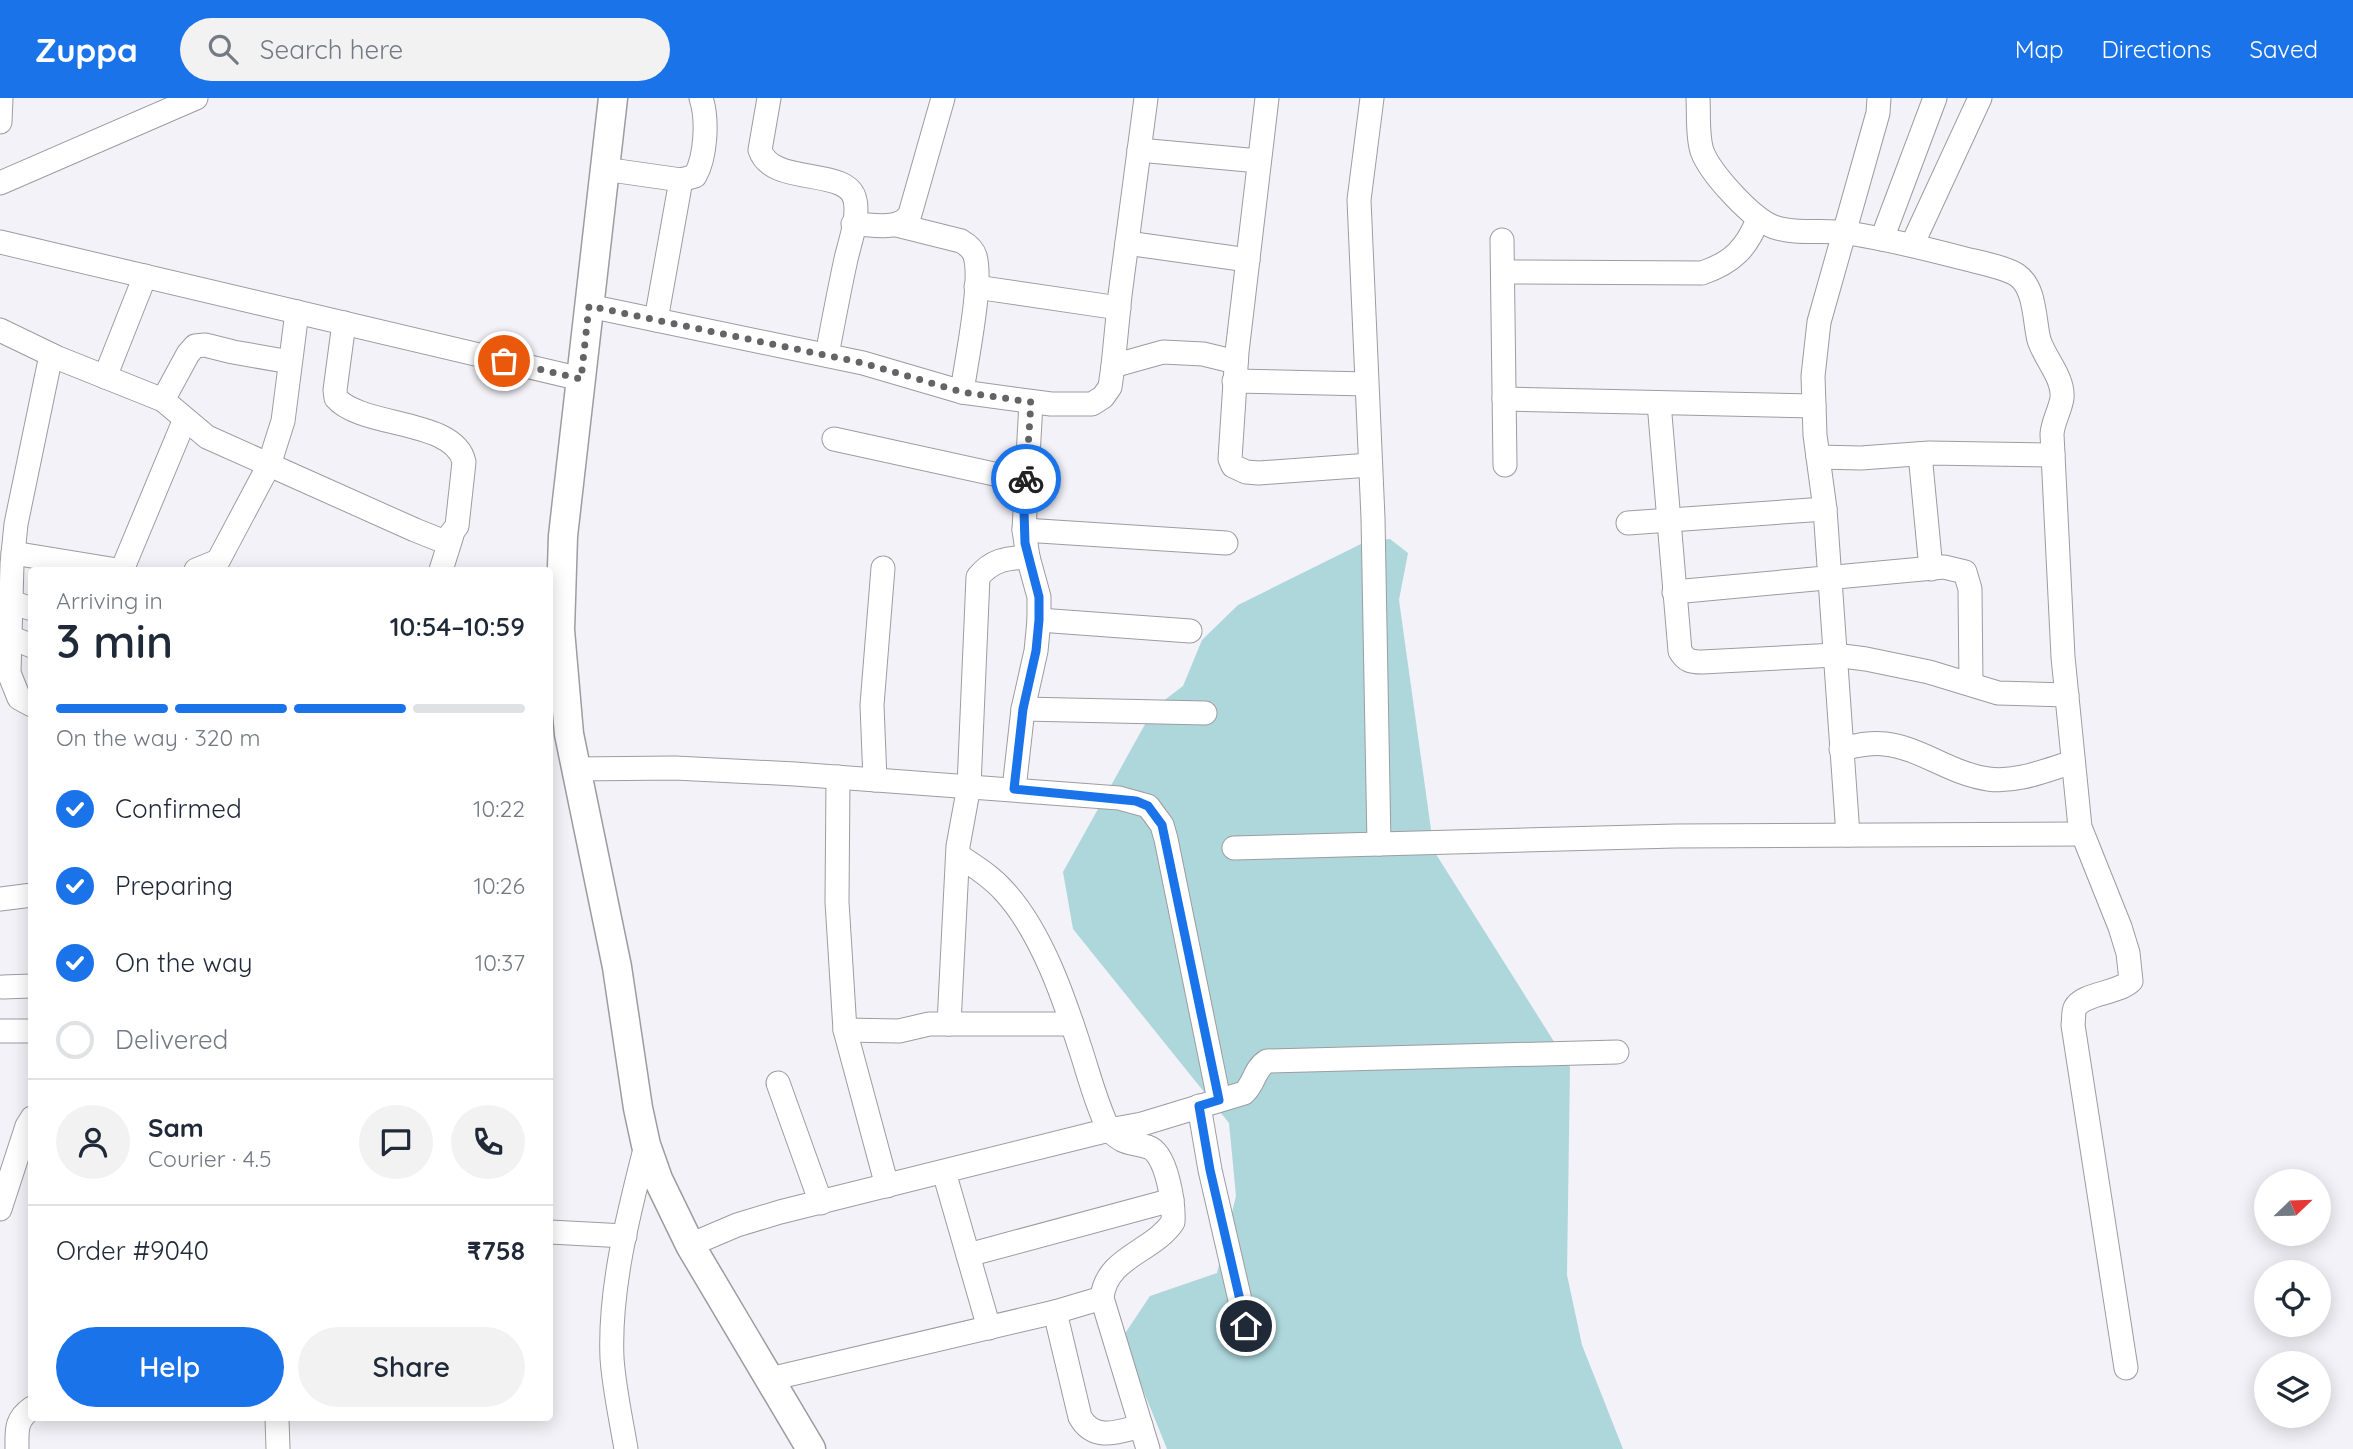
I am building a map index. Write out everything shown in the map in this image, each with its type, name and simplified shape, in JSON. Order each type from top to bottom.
[{"type":"main road","points":[[613,98],[569,471],[560,589],[563,683],[575,769],[617,967],[646,1145],[690,1245],[811,1449]]},
{"type":"street","points":[[0,122],[1,98]]},
{"type":"street","points":[[604,169],[681,180],[695,176],[701,166],[705,124],[701,98]]},
{"type":"street","points":[[769,98],[760,150],[763,158],[778,169],[824,178],[851,191],[855,200],[853,224],[827,355]]},
{"type":"street","points":[[897,225],[905,221],[910,214],[943,98]]},
{"type":"street","points":[[589,306],[827,355],[883,368],[962,392],[1051,404],[1092,404],[1110,387],[1146,98]]},
{"type":"street","points":[[1267,98],[1235,372],[1230,459],[1233,466],[1246,472],[1370,465]]},
{"type":"street","points":[[1698,98],[1703,155],[1713,170],[1758,219],[1787,230],[1845,232],[1912,245],[2017,275],[2025,284],[2032,301],[2039,339],[2061,386],[2062,397],[2052,434],[2073,762],[2082,834],[2111,900],[2131,968],[2131,981],[2124,988],[2081,1002],[2075,1009],[2073,1025],[2126,1368]]},
{"type":"street","points":[[1848,835],[1813,376],[1819,322],[1878,113],[1879,98]]},
{"type":"street","points":[[1882,239],[1935,98]]},
{"type":"street","points":[[1912,245],[1980,98]]},
{"type":"street","points":[[1371,99],[1359,200],[1370,465],[1379,844]]},
{"type":"street","points":[[0,183],[187,100]]},
{"type":"street","points":[[1139,150],[1259,161]]},
{"type":"street","points":[[656,320],[681,180]]},
{"type":"street","points":[[1503,272],[1702,274],[1717,268],[1743,248],[1751,238],[1758,219]]},
{"type":"street","points":[[853,224],[897,225],[961,241],[968,245],[975,255],[976,286],[962,392]]},
{"type":"street","points":[[1502,240],[1504,465]]},
{"type":"street","points":[[0,242],[581,379]]},
{"type":"street","points":[[1127,243],[1248,260]]},
{"type":"street","points":[[105,377],[145,276]]},
{"type":"street","points":[[976,286],[1119,308]]},
{"type":"street","points":[[203,567],[218,561],[269,465],[283,421],[298,312]]},
{"type":"street","points":[[344,323],[335,390],[341,405],[450,440],[459,447],[464,462],[457,526],[442,567]]},
{"type":"street","points":[[0,330],[51,355],[163,400],[207,437],[432,537],[440,540],[452,535]]},
{"type":"street","points":[[163,400],[195,346],[205,345],[290,362]]},
{"type":"street","points":[[1113,366],[1163,352],[1203,354],[1235,372],[1366,384]]},
{"type":"street","points":[[28,703],[19,698],[9,673],[10,637],[21,606],[8,560],[51,355]]},
{"type":"street","points":[[1504,399],[1814,406]]},
{"type":"street","points":[[1014,789],[1023,709],[1036,651],[1039,620],[1039,597],[1024,530],[1031,402]]},
{"type":"street","points":[[1659,403],[1667,521],[1680,651],[1684,658],[1691,662],[1835,655],[1906,667],[1998,693],[2067,695]]},
{"type":"street","points":[[120,567],[185,419]]},
{"type":"street","points":[[834,439],[1026,481]]},
{"type":"street","points":[[1818,457],[1861,458],[1920,454],[2053,455]]},
{"type":"street","points":[[1920,454],[1931,569]]},
{"type":"street","points":[[1628,523],[1825,509]]},
{"type":"street","points":[[1024,530],[1226,543]]},
{"type":"street","points":[[949,1024],[958,855],[969,786],[978,577],[994,562],[1028,557]]},
{"type":"street","points":[[8,560],[86,567]]},
{"type":"street","points":[[875,780],[872,705],[883,568]]},
{"type":"street","points":[[1674,592],[1956,568],[1965,572],[1968,578],[1971,684]]},
{"type":"street","points":[[1039,620],[1191,631]]},
{"type":"street","points":[[10,637],[28,644]]},
{"type":"street","points":[[1023,709],[1205,713]]},
{"type":"street","points":[[1841,748],[1873,744],[1895,746],[1988,779],[2022,777],[2073,762]]},
{"type":"street","points":[[575,769],[675,768],[838,777],[1119,798],[1148,806],[1156,814],[1166,839],[1209,1103],[1210,1170],[1246,1326]]},
{"type":"street","points":[[838,777],[837,902],[845,1030],[887,1186]]},
{"type":"street","points":[[1234,849],[1675,836],[2082,834]]},
{"type":"street","points":[[958,855],[989,876],[1020,909],[1042,948],[1072,1024],[1108,1130],[1130,1145],[1149,1147],[1157,1152],[1163,1167],[1172,1200],[1173,1222],[1168,1230],[1111,1273],[1103,1286],[1102,1298],[1148,1449]]},
{"type":"street","points":[[0,899],[28,896]]},
{"type":"street","points":[[3,986],[28,986]]},
{"type":"street","points":[[845,1030],[900,1031],[920,1025],[949,1024],[1072,1024]]},
{"type":"street","points":[[0,1031],[28,1031]]},
{"type":"street","points":[[690,1245],[737,1224],[1108,1130],[1142,1124],[1244,1093],[1251,1087],[1259,1066],[1267,1061],[1617,1052]]},
{"type":"street","points":[[778,1083],[821,1203]]},
{"type":"street","points":[[0,1209],[28,1124]]},
{"type":"street","points":[[626,1449],[612,1360],[616,1294],[628,1215],[646,1145]]},
{"type":"street","points":[[944,1172],[989,1328]]},
{"type":"street","points":[[968,1255],[1172,1200]]},
{"type":"street","points":[[553,1233],[625,1236]]},
{"type":"street","points":[[771,1379],[1055,1312],[1102,1298]]},
{"type":"street","points":[[1055,1312],[1080,1416],[1086,1427],[1097,1433],[1112,1433],[1141,1426]]},
{"type":"street","points":[[17,1449],[17,1427],[21,1416],[28,1411]]},
{"type":"street","points":[[277,1421],[278,1449]]},
{"type":"water","points":[[1390,539],[1408,553],[1399,600],[1434,851],[1570,1067],[1567,1275],[1582,1345],[1623,1449],[1167,1449],[1122,1338],[1150,1296],[1217,1273],[1236,1196],[1229,1123],[1073,929],[1063,872],[1154,708],[1183,686],[1202,640],[1238,605],[1367,541]]},
{"type":"way so far","points":[[504,361],[581,379],[589,306],[863,363],[962,392],[1031,402],[1026,479]]},
{"type":"route","points":[[1026,479],[1025,543],[1039,597],[1039,620],[1036,651],[1023,709],[1014,789],[1136,801],[1148,806],[1162,825],[1219,1100],[1199,1106],[1210,1170],[1246,1326]]}]
